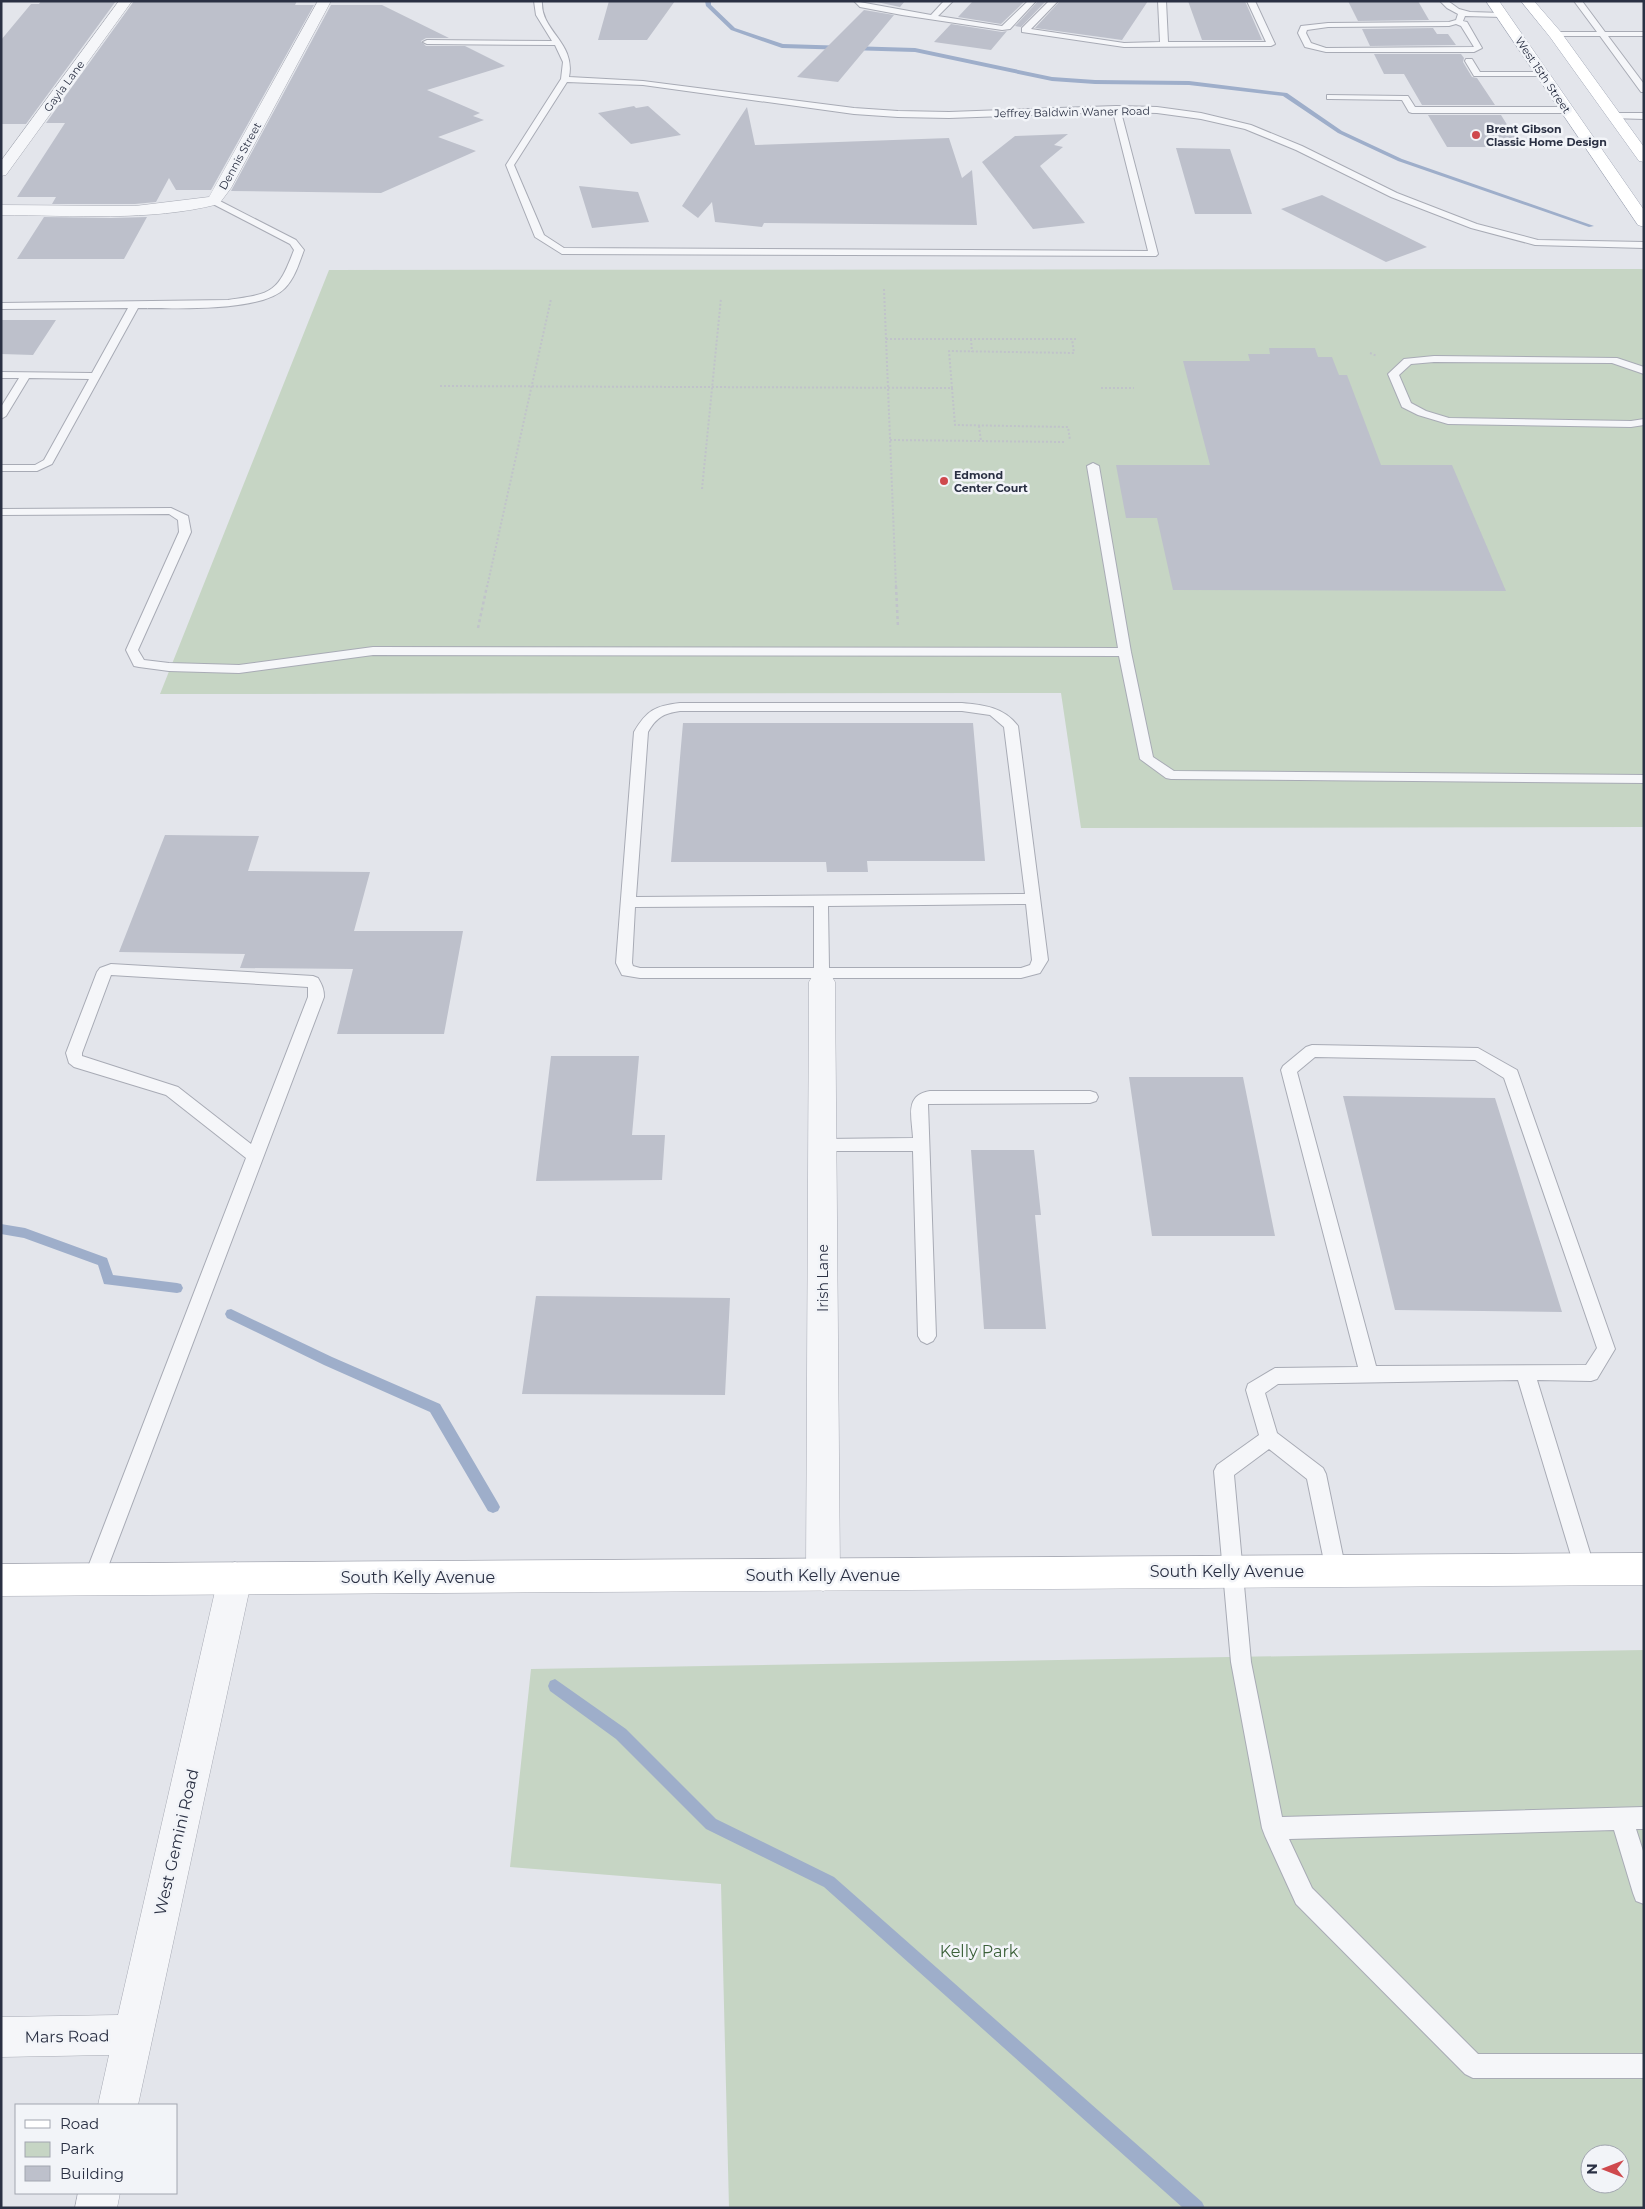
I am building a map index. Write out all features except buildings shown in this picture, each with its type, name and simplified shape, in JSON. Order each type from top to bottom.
[{"type":"main road","name":"West 15th Street","points":[[1492,1],[1644,222]]},
{"type":"main road","points":[[1527,1],[1555,34],[1644,158]]},
{"type":"main road","name":"South Kelly Avenue","points":[[1,1580],[823,1575],[1232,1570],[1644,1569]]},
{"type":"street","name":"Gayla Lane","points":[[1,172],[126,1]]},
{"type":"street","name":"Dennis Street","points":[[1,210],[158,210],[214,201],[223,188],[325,1]]},
{"type":"street","name":"Irish Lane","points":[[822,977],[823,1575]]},
{"type":"street","name":"West Gemini Road","points":[[118,2104],[235,1578]]},
{"type":"street","name":"Mars Road","points":[[1,2037],[132,2035]]},
{"type":"street","points":[[96,2208],[99,2194]]},
{"type":"lane","points":[[538,1],[538,15],[560,43],[567,61],[565,79],[510,165],[540,237],[562,251],[1153,254],[1116,109]]},
{"type":"lane","points":[[858,1],[863,5],[998,28],[1007,27],[1032,1]]},
{"type":"lane","points":[[932,18],[948,1]]},
{"type":"lane","points":[[1054,1],[1025,30],[1124,44],[1271,44],[1251,1]]},
{"type":"lane","points":[[1162,1],[1164,45]]},
{"type":"lane","points":[[1444,1],[1455,12],[1462,14],[1502,15]]},
{"type":"lane","points":[[1578,1],[1644,90]]},
{"type":"lane","points":[[1457,22],[1464,24],[1478,48],[1474,50],[1326,50],[1308,44],[1302,33],[1304,28],[1328,25],[1448,24],[1457,22],[1462,14]]},
{"type":"lane","points":[[1555,34],[1644,34]]},
{"type":"lane","points":[[427,42],[560,43]]},
{"type":"lane","points":[[1469,61],[1477,74],[1542,74]]},
{"type":"lane","name":"Jeffrey Baldwin Waner Road","points":[[565,79],[643,83],[854,111],[898,114],[949,115],[1116,109],[1157,110],[1201,116],[1248,128],[1299,148],[1394,195],[1474,226],[1529,241],[1581,246],[1644,245]]},
{"type":"lane","points":[[1330,97],[1405,98],[1412,110],[1567,110]]},
{"type":"lane","points":[[1614,116],[1644,116]]},
{"type":"lane","points":[[1,306],[235,302],[260,297],[278,290],[287,279],[299,250],[293,242],[214,201]]},
{"type":"lane","points":[[1,468],[37,468],[48,462],[54,455],[135,305]]},
{"type":"lane","points":[[1644,371],[1613,360],[1434,359],[1408,361],[1392,374],[1406,406],[1448,421],[1630,424],[1644,422]]},
{"type":"lane","points":[[1,375],[97,376]]},
{"type":"lane","points":[[1,416],[26,375]]},
{"type":"lane","points":[[1093,466],[1125,652],[1147,759],[1172,775],[1644,779]]},
{"type":"lane","points":[[1,512],[171,512],[184,518],[184,532],[132,650],[138,663],[169,667],[239,669],[373,651],[1125,652]]},
{"type":"lane","points":[[680,707],[962,707],[986,709],[1003,715],[1011,726],[1032,899],[1040,960],[1035,969],[1021,973],[822,977],[627,971],[624,963],[641,732],[649,718],[659,710],[680,707]]},
{"type":"lane","points":[[629,902],[1032,899]]},
{"type":"lane","points":[[821,901],[822,977]]},
{"type":"lane","points":[[93,1580],[316,997],[316,988],[313,982],[111,969],[105,972],[74,1053],[75,1059],[80,1063],[172,1091],[255,1156]]},
{"type":"lane","points":[[1336,1570],[1316,1474],[1269,1438],[1255,1390],[1275,1376],[1525,1372],[1591,1373],[1606,1349],[1511,1074],[1478,1054],[1312,1051],[1289,1070],[1369,1374]]},
{"type":"lane","points":[[927,1336],[920,1102],[924,1098],[1090,1097]]},
{"type":"lane","points":[[822,1145],[921,1144]]},
{"type":"lane","points":[[1525,1372],[1585,1569]]},
{"type":"lane","points":[[1269,1438],[1224,1471],[1241,1662],[1273,1828],[1304,1896],[1473,2066],[1644,2066]]},
{"type":"lane","points":[[1273,1828],[1633,1818],[1644,1893]]},
{"type":"path","points":[[884,289],[899,651]]},
{"type":"path","points":[[702,489],[721,298]]},
{"type":"path","points":[[478,629],[551,299]]},
{"type":"path","points":[[886,339],[1077,339]]},
{"type":"path","points":[[971,339],[972,352]]},
{"type":"path","points":[[1070,440],[1068,427],[955,425],[949,351],[1074,353],[1072,339]]},
{"type":"path","points":[[440,386],[952,388]]},
{"type":"path","points":[[1101,388],[1134,388]]},
{"type":"path","points":[[979,426],[981,441]]},
{"type":"path","points":[[890,440],[1064,442]]},
{"type":"green space","name":"Edmond Center Court","points":[[1644,269],[1644,827],[1081,828],[1061,693],[160,694],[329,270]]},
{"type":"green space","name":"Kelly Park","points":[[1644,1650],[1644,2208],[729,2208],[721,1884],[510,1867],[531,1669]]},
{"type":"waterway","points":[[708,1],[708,5],[733,29],[782,46],[915,50],[1052,79],[1095,82],[1189,83],[1285,94],[1340,132],[1400,160],[1591,226]]},
{"type":"waterway","points":[[1,1229],[25,1233],[103,1262],[108,1280],[177,1288]]},
{"type":"waterway","points":[[231,1314],[328,1361],[435,1408],[493,1507]]},
{"type":"waterway","points":[[555,1686],[621,1734],[711,1824],[829,1882],[1196,2208]]},
{"type":"place","name":"Brent Gibson Classic Home Design","points":[[1476,135]]},
{"type":"place","name":"Edmond Center Court","points":[[944,481]]}]
